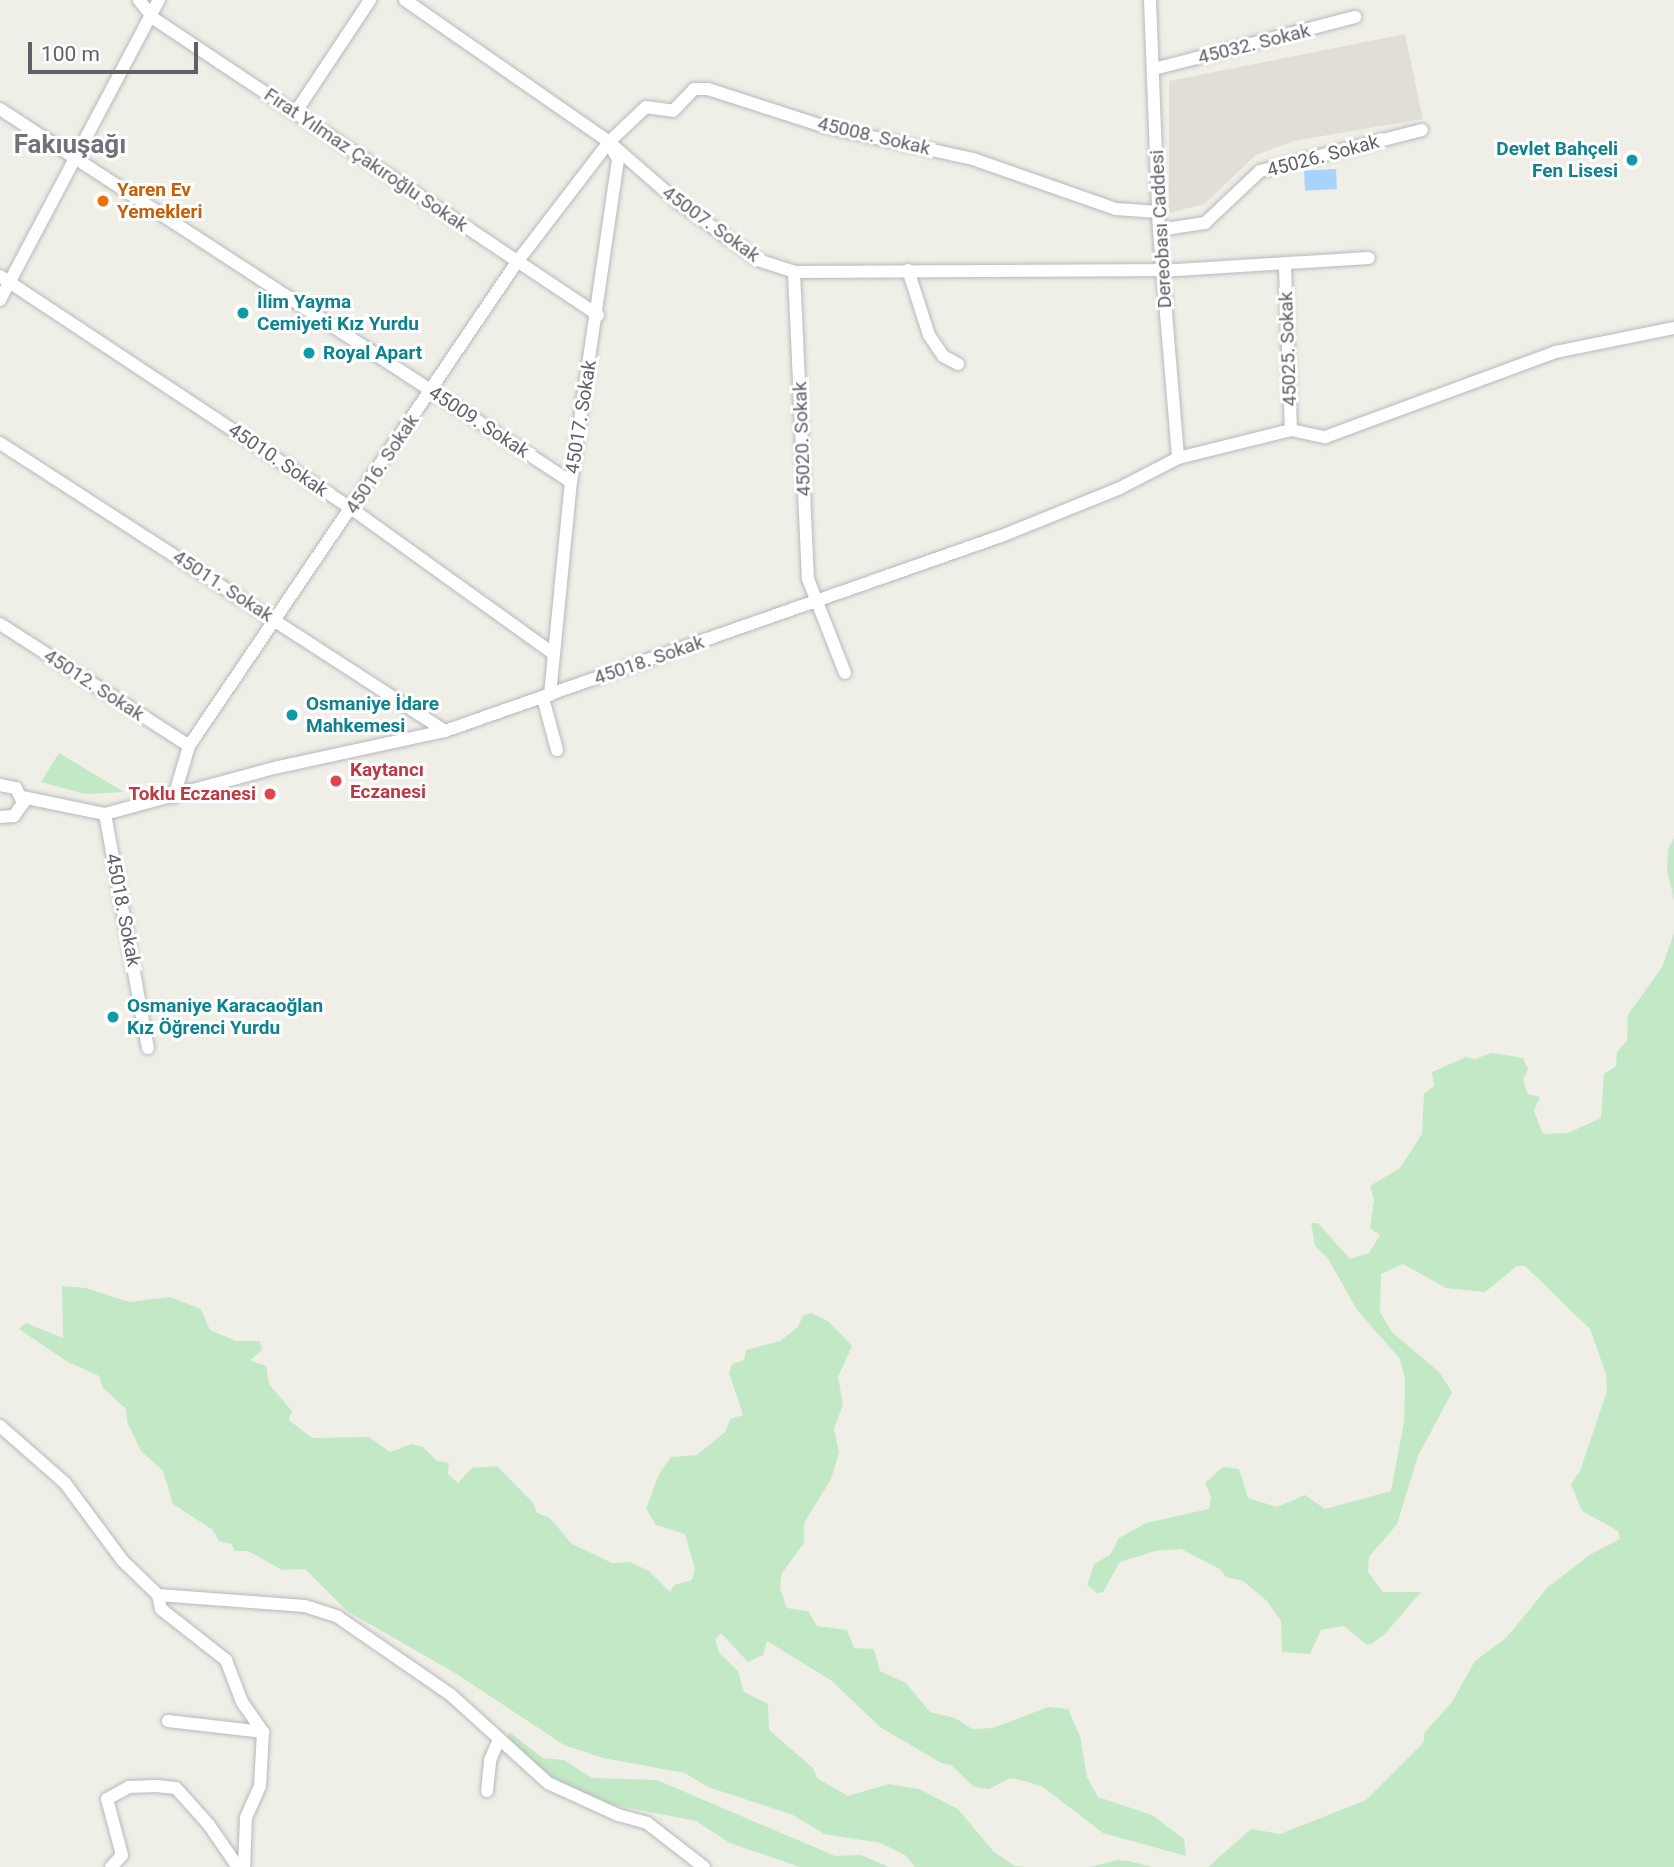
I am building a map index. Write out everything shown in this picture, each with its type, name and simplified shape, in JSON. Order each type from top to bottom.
[{"type":"street","name":"Fırat Yılmaz Çakıroğlu Sokak","points":[[139,0],[153,18],[598,315]]},
{"type":"street","points":[[295,113],[370,0]]},
{"type":"street","name":"45007. Sokak","points":[[405,0],[609,142],[679,203],[758,260],[794,272],[1161,270]]},
{"type":"street","name":"Dereobası Caddesi","points":[[1150,0],[1161,270],[1178,458]]},
{"type":"street","points":[[0,300],[5,278],[153,18],[156,1]]},
{"type":"street","name":"45032. Sokak","points":[[1154,69],[1355,17]]},
{"type":"street","name":"45008. Sokak","points":[[609,142],[646,107],[673,111],[694,89],[708,89],[826,127],[973,159],[1116,209],[1158,212]]},
{"type":"street","name":"45009. Sokak","points":[[0,109],[571,482]]},
{"type":"street","name":"45026. Sokak","points":[[1159,230],[1205,223],[1260,171],[1423,130]]},
{"type":"street","name":"45016. Sokak","points":[[174,797],[189,746],[277,621],[517,262],[609,142]]},
{"type":"street","name":"45017. Sokak","points":[[557,750],[547,696],[571,482],[598,315],[618,159],[609,142]]},
{"type":"street","name":"45025. Sokak","points":[[1161,270],[1285,267],[1368,258]]},
{"type":"street","name":"45025. Sokak","points":[[1285,267],[1291,430]]},
{"type":"street","points":[[908,270],[929,335],[943,356],[958,364]]},
{"type":"street","name":"45020. Sokak","points":[[794,272],[808,579],[845,673]]},
{"type":"street","name":"45010. Sokak","points":[[5,278],[352,509],[551,652]]},
{"type":"street","points":[[1291,430],[1325,437],[1556,352],[1674,328]]},
{"type":"street","name":"45018. Sokak","points":[[0,785],[11,785],[22,797],[105,814],[278,767],[445,731],[816,604],[1004,535],[1118,489],[1178,458],[1291,430]]},
{"type":"street","name":"45011. Sokak","points":[[0,443],[445,731]]},
{"type":"street","name":"45012. Sokak","points":[[0,624],[189,746]]},
{"type":"street","points":[[1,820],[18,813],[22,797]]},
{"type":"street","name":"45018. Sokak","points":[[105,814],[148,1048]]},
{"type":"street","points":[[0,1426],[65,1483],[123,1561],[158,1595],[162,1609],[226,1660],[242,1702],[263,1732],[260,1786],[246,1818],[244,1867]]},
{"type":"street","points":[[158,1595],[305,1606],[338,1617],[451,1695],[498,1742],[548,1783],[606,1811],[647,1823],[704,1867]]},
{"type":"street","points":[[168,1721],[263,1732]]},
{"type":"street","points":[[487,1791],[491,1760],[498,1742]]},
{"type":"street","points":[[111,1867],[122,1855],[107,1799],[130,1787],[156,1786],[177,1788],[209,1825],[238,1867]]},
{"type":"shaded area","points":[[1405,34],[1423,119],[1293,141],[1256,155],[1204,204],[1169,213],[1169,81]]},
{"type":"green space","points":[[59,753],[124,792],[85,794],[41,782]]},
{"type":"green space","points":[[1674,838],[1674,900],[1667,870],[1668,849]]},
{"type":"green space","points":[[1674,933],[1674,1867],[1208,1867],[1251,1829],[1280,1834],[1366,1800],[1424,1742],[1424,1733],[1452,1702],[1475,1661],[1507,1637],[1548,1587],[1591,1554],[1620,1539],[1618,1531],[1582,1511],[1571,1484],[1580,1471],[1607,1391],[1606,1374],[1590,1329],[1525,1266],[1517,1266],[1485,1292],[1446,1288],[1403,1264],[1381,1274],[1380,1312],[1392,1332],[1439,1372],[1452,1392],[1418,1456],[1397,1524],[1369,1557],[1368,1572],[1383,1592],[1421,1592],[1384,1635],[1371,1644],[1367,1645],[1344,1626],[1321,1630],[1310,1654],[1282,1652],[1281,1621],[1267,1601],[1243,1581],[1226,1577],[1220,1569],[1181,1549],[1155,1551],[1120,1562],[1103,1592],[1097,1593],[1087,1585],[1094,1564],[1110,1555],[1119,1538],[1146,1523],[1209,1509],[1211,1497],[1205,1483],[1223,1467],[1239,1469],[1248,1498],[1277,1507],[1305,1495],[1325,1509],[1391,1491],[1404,1422],[1405,1380],[1400,1359],[1357,1310],[1327,1257],[1315,1246],[1311,1223],[1318,1223],[1350,1259],[1369,1253],[1380,1235],[1370,1228],[1374,1200],[1370,1186],[1400,1168],[1422,1134],[1424,1094],[1434,1086],[1432,1072],[1466,1057],[1475,1059],[1492,1053],[1523,1058],[1528,1069],[1523,1080],[1528,1094],[1540,1097],[1534,1111],[1543,1134],[1568,1133],[1601,1118],[1604,1074],[1616,1066],[1617,1052],[1627,1040],[1628,1015],[1662,967]]},
{"type":"green space","points":[[62,1286],[86,1288],[129,1302],[170,1297],[201,1309],[210,1330],[236,1341],[260,1341],[262,1350],[250,1360],[266,1366],[269,1384],[292,1411],[289,1420],[312,1438],[369,1437],[390,1452],[412,1444],[423,1447],[437,1461],[449,1463],[448,1474],[458,1483],[472,1468],[497,1466],[533,1503],[537,1513],[550,1518],[572,1544],[612,1563],[630,1562],[649,1571],[670,1592],[674,1585],[692,1580],[695,1569],[685,1534],[656,1525],[646,1509],[659,1474],[671,1457],[697,1455],[725,1432],[730,1419],[743,1415],[729,1373],[732,1364],[744,1360],[746,1350],[780,1341],[798,1327],[803,1316],[811,1313],[828,1321],[852,1346],[838,1377],[843,1404],[834,1429],[839,1453],[831,1479],[804,1523],[804,1543],[782,1573],[780,1588],[787,1608],[808,1611],[817,1626],[847,1630],[854,1648],[874,1649],[880,1671],[906,1683],[930,1712],[955,1718],[972,1729],[993,1728],[1048,1707],[1068,1709],[1080,1736],[1087,1777],[1098,1797],[1152,1815],[1184,1839],[1186,1856],[1103,1833],[1043,1787],[1028,1782],[1010,1778],[989,1789],[974,1787],[951,1765],[941,1763],[880,1727],[832,1681],[767,1641],[763,1655],[748,1662],[721,1633],[715,1639],[720,1654],[738,1671],[744,1692],[768,1704],[769,1730],[813,1768],[817,1778],[848,1796],[889,1784],[919,1789],[958,1809],[994,1852],[1015,1866],[1026,1867],[915,1867],[905,1855],[881,1843],[824,1834],[793,1815],[708,1787],[685,1773],[603,1758],[564,1745],[455,1673],[347,1611],[305,1569],[282,1570],[248,1551],[235,1551],[231,1544],[219,1541],[213,1530],[173,1504],[163,1471],[141,1451],[127,1422],[126,1409],[103,1388],[99,1376],[68,1362],[19,1329],[26,1323],[63,1338]]},
{"type":"green space","points":[[509,1732],[543,1758],[564,1760],[592,1778],[657,1780],[835,1856],[861,1855],[889,1867],[800,1867],[730,1843],[696,1821],[594,1801],[554,1781],[507,1738]]},
{"type":"green space","points":[[1117,1860],[1129,1861],[1152,1867],[1090,1867]]},
{"type":"water","points":[[1336,169],[1337,189],[1305,191],[1304,171]]},
{"type":"place","name":"Devlet Bahçeli Fen Lisesi","points":[[1632,160]]},
{"type":"place","name":"Yaren Ev Yemekleri","points":[[103,201]]},
{"type":"place","name":"İlim Yayma Cemiyeti Kız Yurdu","points":[[243,313]]},
{"type":"place","name":"Royal Apart","points":[[309,353]]},
{"type":"place","name":"Osmaniye İdare Mahkemesi","points":[[292,715]]},
{"type":"place","name":"Kaytancı Eczanesi","points":[[336,781]]},
{"type":"place","name":"Toklu Eczanesi","points":[[270,794]]},
{"type":"place","name":"Osmaniye Karacaoğlan Kız Öğrenci Yurdu","points":[[113,1017]]},
{"type":"district","name":"Fakıuşağı","points":[[70,145]]}]
